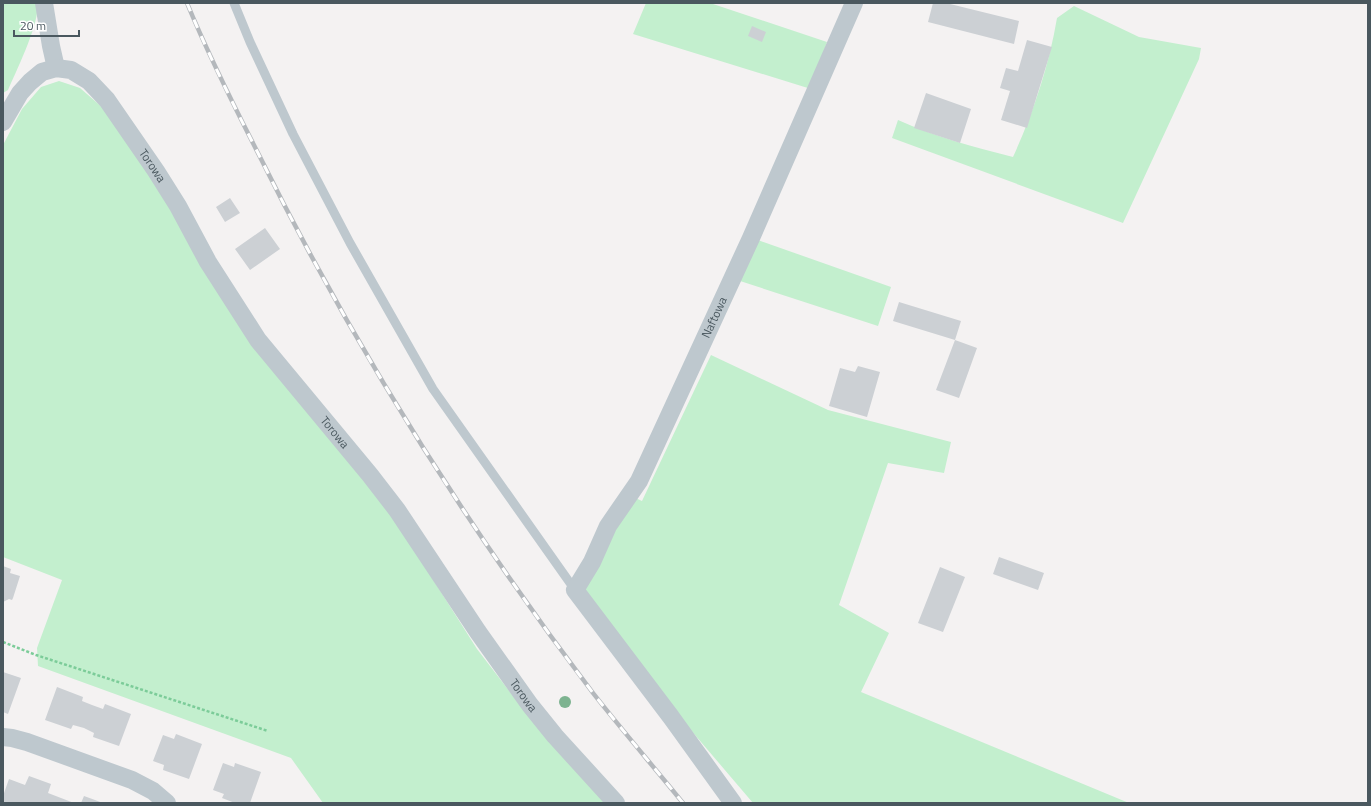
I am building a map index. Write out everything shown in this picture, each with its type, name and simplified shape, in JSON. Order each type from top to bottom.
[{"type":"street","points":[[3,122],[20,93],[30,82],[42,72],[56,68],[44,3]]},
{"type":"street","name":"Naftowa","points":[[575,590],[592,562],[608,526],[639,482],[764,208],[854,3]]},
{"type":"street","name":"Torowa","points":[[56,68],[71,70],[89,81],[107,100],[156,171],[178,206],[208,262],[258,340],[370,474],[397,510],[478,632],[530,705],[555,736],[616,803]]},
{"type":"street","points":[[575,590],[734,803]]},
{"type":"street","points":[[3,737],[27,742],[132,780],[153,791],[167,803]]},
{"type":"lane","points":[[234,3],[250,42],[297,140],[350,243],[433,389],[575,590]]},
{"type":"path","points":[[3,642],[36,655],[268,731]]},
{"type":"green space","points":[[3,3],[37,3],[37,11],[32,33],[22,59],[8,90],[3,93]]},
{"type":"green space","points":[[646,3],[710,3],[827,42],[811,89],[633,34]]},
{"type":"green space","points":[[1074,6],[1139,37],[1201,48],[1199,59],[1123,223],[892,138],[898,120],[941,137],[1013,157],[1040,89],[1050,54],[1057,18]]},
{"type":"green space","points":[[59,81],[80,88],[103,108],[401,529],[477,649],[533,722],[606,803],[323,803],[291,758],[38,666],[37,648],[62,580],[3,557],[3,145],[22,109],[41,87]]},
{"type":"green space","points":[[755,239],[891,287],[878,326],[737,280]]},
{"type":"green space","points":[[711,355],[828,410],[951,442],[944,473],[888,463],[839,605],[889,633],[861,692],[1129,803],[753,803],[597,620],[575,590],[629,495],[642,501]]},
{"type":"building","points":[[933,3],[946,3],[1019,21],[1014,44],[928,22]]},
{"type":"building","points":[[752,26],[766,32],[762,42],[748,36]]},
{"type":"building","points":[[1027,40],[1052,47],[1027,128],[1001,120],[1010,91],[1000,88],[1006,68],[1018,71]]},
{"type":"building","points":[[926,93],[971,109],[960,143],[914,128]]},
{"type":"building","points":[[230,198],[240,213],[225,222],[216,207]]},
{"type":"building","points":[[265,228],[280,249],[250,270],[235,249]]},
{"type":"building","points":[[899,302],[961,321],[955,340],[893,321]]},
{"type":"building","points":[[955,340],[977,348],[959,398],[936,390]]},
{"type":"building","points":[[858,366],[880,372],[867,417],[829,406],[840,368],[855,372]]},
{"type":"building","points":[[999,557],[1044,573],[1038,590],[993,574]]},
{"type":"building","points":[[3,566],[11,569],[10,573],[20,576],[12,600],[9,599],[3,602]]},
{"type":"building","points":[[940,567],[965,577],[943,632],[918,623]]},
{"type":"building","points":[[3,672],[21,678],[8,714],[3,712]]},
{"type":"building","points":[[57,687],[83,697],[82,701],[92,705],[103,709],[105,704],[131,714],[119,746],[93,737],[94,733],[84,728],[73,725],[71,729],[45,720]]},
{"type":"building","points":[[176,734],[202,744],[189,779],[163,770],[164,765],[153,761],[163,735],[174,739]]},
{"type":"building","points":[[223,763],[234,767],[235,763],[261,772],[250,803],[235,803],[222,798],[224,794],[213,790]]},
{"type":"building","points":[[29,776],[51,784],[48,793],[74,803],[3,803],[3,796],[9,779],[25,785]]},
{"type":"building","points":[[84,796],[95,800],[103,803],[81,803]]},
{"type":"railway","points":[[187,3],[221,79],[294,224],[332,294],[413,431],[500,564],[546,629],[615,721],[683,803]]}]
